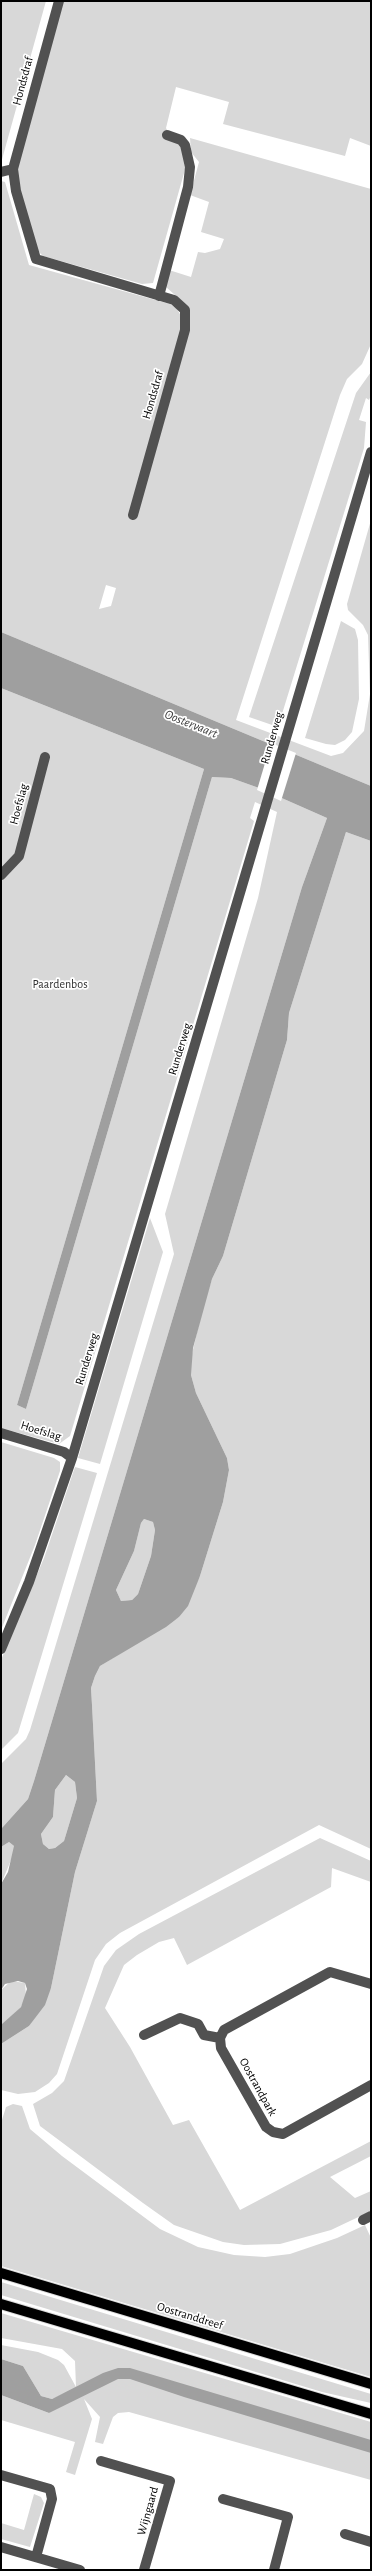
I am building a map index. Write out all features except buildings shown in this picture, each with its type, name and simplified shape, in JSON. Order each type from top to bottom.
[{"type":"main road","name":"Oostranddreef","points":[[1,2273],[371,2384]]},
{"type":"main road","points":[[1,2304],[371,2414]]},
{"type":"street","name":"Hondsdraf","points":[[59,1],[12,168],[16,191],[36,259],[174,300],[185,310],[185,330],[133,515]]},
{"type":"street","points":[[159,296],[188,187],[190,167],[185,145],[174,136],[167,135]]},
{"type":"street","points":[[1,172],[12,168]]},
{"type":"street","name":"Runderweg","points":[[1,1649],[29,1582],[72,1458],[371,452]]},
{"type":"street","name":"Hoefslag","points":[[1,875],[19,856],[45,757]]},
{"type":"street","name":"Hoefslag","points":[[1,1433],[64,1452],[72,1458]]},
{"type":"street","points":[[144,2035],[180,2018],[198,2024],[204,2035],[220,2038],[224,2030],[330,1972],[371,1984]]},
{"type":"street","name":"Oostrandpark","points":[[220,2038],[221,2048],[266,2127],[273,2132],[283,2134],[371,2085]]},
{"type":"street","name":"Wijngaard","points":[[101,2461],[170,2481],[144,2570]]},
{"type":"street","points":[[1,2475],[50,2489],[52,2499],[36,2557]]},
{"type":"street","points":[[223,2499],[288,2517],[274,2570]]},
{"type":"street","points":[[345,2534],[371,2542]]},
{"type":"street","points":[[1,2547],[36,2557],[62,2567],[80,2570]]},
{"type":"green space","points":[[1,1],[46,1],[1,163]]},
{"type":"green space","points":[[58,1],[371,1],[371,146],[350,138],[345,156],[223,124],[229,102],[176,87],[166,128],[168,132],[183,136],[186,166],[153,283],[142,284],[43,256],[38,251],[16,175]]},
{"type":"green space","points":[[190,138],[371,189],[371,344],[362,364],[347,379],[340,395],[236,720],[331,756],[343,753],[364,731],[370,694],[368,635],[363,625],[348,610],[347,604],[371,520],[371,786],[1,632],[1,181],[5,182],[29,265],[170,304],[177,309],[188,328],[185,304],[166,287],[169,270],[191,277],[198,252],[205,253],[220,249],[224,239],[201,232],[209,202],[190,195],[199,162],[191,152]],"holes":[[[106,585],[116,588],[111,606],[99,609]]]},
{"type":"green space","points":[[371,372],[371,395],[369,400],[366,398],[359,420],[366,422],[364,448],[278,727],[249,717],[356,393]]},
{"type":"green space","points":[[341,621],[355,629],[358,640],[359,699],[352,732],[345,740],[335,745],[305,738]]},
{"type":"green space","name":"Paardenbos","points":[[1,688],[204,769],[17,1405],[26,1409],[212,777],[231,778],[259,788],[327,818],[302,887],[34,1781],[28,1799],[1,1829],[1,1764],[26,1739],[30,1730],[174,1254],[165,1214],[258,898],[277,812],[255,802],[250,818],[254,821],[70,1436],[59,1444],[1,1428]]},
{"type":"green space","points":[[346,832],[371,841],[371,1849],[319,1825],[120,1933],[106,1944],[95,1960],[57,2074],[49,2083],[35,2092],[18,2094],[1,2090],[1,2044],[29,2026],[51,1988],[75,1872],[97,1801],[91,1688],[95,1676],[100,1666],[179,1617],[200,1576],[223,1502],[229,1470],[227,1458],[196,1393],[191,1375],[191,1358],[203,1307],[212,1279],[223,1256],[287,1040],[289,1013]]},
{"type":"green space","points":[[150,1218],[163,1252],[100,1464],[78,1458]]},
{"type":"green space","points":[[1,1442],[54,1458],[60,1462],[60,1471],[35,1545],[1,1630]]},
{"type":"green space","points":[[75,1467],[97,1473],[18,1733],[1,1750],[1,1660],[44,1558]]},
{"type":"green space","points":[[144,1519],[153,1522],[155,1530],[151,1556],[138,1594],[132,1600],[121,1601],[116,1590],[134,1551],[141,1523]]},
{"type":"green space","points":[[66,1775],[75,1782],[77,1798],[64,1841],[55,1848],[49,1849],[43,1844],[41,1834],[53,1817],[55,1790]]},
{"type":"green space","points":[[320,1838],[371,1861],[371,1882],[332,1868],[331,1887],[187,1965],[174,1938],[159,1942],[137,1955],[124,1965],[105,2008],[130,2047],[173,2125],[189,2120],[240,2210],[371,2141],[371,2156],[330,2177],[355,2198],[371,2191],[371,2211],[331,2230],[280,2244],[244,2245],[223,2242],[174,2225],[143,2203],[40,2126],[33,2104],[52,2093],[64,2081],[104,1966],[116,1950],[139,1934]]},
{"type":"green space","points":[[9,1842],[14,1846],[14,1853],[1,1884],[1,1847]]},
{"type":"green space","points":[[11,1981],[25,1983],[26,1996],[21,2007],[1,2026],[1,1990]]},
{"type":"green space","points":[[13,2104],[22,2106],[30,2129],[62,2156],[160,2229],[198,2247],[234,2255],[265,2257],[290,2254],[337,2238],[365,2225],[371,2238],[371,2377],[1,2266],[1,2123],[6,2107]]},
{"type":"green space","points":[[1,2282],[371,2394],[371,2403],[322,2392],[1,2295]]},
{"type":"green space","points":[[1,2313],[371,2422],[371,2480],[129,2412],[118,2413],[113,2417],[103,2444],[95,2442],[100,2417],[84,2399],[92,2419],[75,2475],[66,2472],[75,2442],[1,2420],[1,2395],[49,2413],[76,2388],[52,2399],[41,2396],[23,2366],[1,2359],[1,2345],[38,2352],[58,2360],[64,2365],[76,2387],[75,2361],[62,2349],[1,2338]]},
{"type":"green space","points":[[34,2494],[41,2497],[44,2503],[30,2547],[1,2539],[1,2523],[24,2530]]},
{"type":"water","name":"Oostervaart","points":[[1,632],[371,786],[371,841],[346,832],[289,1013],[287,1040],[223,1256],[212,1279],[193,1348],[191,1375],[196,1393],[227,1458],[229,1470],[223,1502],[200,1576],[188,1606],[179,1617],[166,1627],[100,1666],[95,1676],[91,1688],[97,1801],[75,1872],[51,1988],[45,2005],[29,2026],[1,2044],[2,2024],[21,2007],[27,1989],[25,1983],[18,1981],[5,1984],[1,1990],[1,1884],[8,1872],[14,1846],[9,1842],[1,1847],[1,1829],[28,1799],[34,1781],[302,887],[327,818],[259,788],[231,778],[212,777],[26,1409],[17,1405],[204,769],[1,688]],"holes":[[[144,1519],[153,1522],[155,1530],[151,1556],[138,1594],[132,1600],[121,1601],[116,1590],[134,1551],[141,1523]],[[66,1775],[75,1782],[77,1798],[64,1841],[55,1848],[49,1849],[43,1844],[41,1834],[53,1817],[55,1790]]]},
{"type":"water","points":[[1,2359],[23,2366],[41,2396],[52,2399],[103,2373],[118,2368],[130,2368],[371,2440],[371,2453],[184,2397],[130,2379],[118,2379],[49,2413],[1,2395]]},
{"type":"pier","points":[[271,743],[296,753],[281,801],[257,790]]}]
